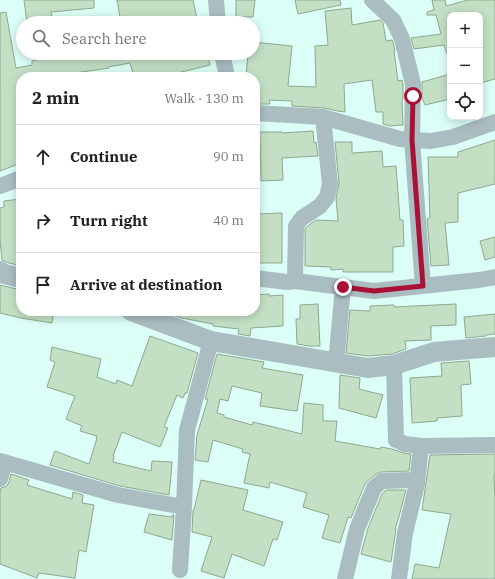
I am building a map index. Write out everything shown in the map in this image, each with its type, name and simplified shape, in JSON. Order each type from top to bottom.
[{"type":"street","points":[[216,0],[217,16]]},
{"type":"street","points":[[372,0],[393,20],[402,39],[413,84],[412,140],[423,286]]},
{"type":"street","points":[[223,60],[226,72]]},
{"type":"street","points":[[260,113],[323,117],[386,136],[400,139],[431,141],[453,137],[495,122]]},
{"type":"street","points":[[295,281],[296,226],[302,218],[320,206],[327,197],[329,190],[330,184],[323,117]]},
{"type":"street","points":[[0,186],[16,180]]},
{"type":"street","points":[[0,271],[4,274],[16,277]]},
{"type":"street","points":[[260,279],[287,282],[295,281],[374,291],[495,277]]},
{"type":"street","points":[[336,363],[343,287]]},
{"type":"street","points":[[144,316],[211,341],[368,368],[394,365],[434,352],[495,347]]},
{"type":"street","points":[[180,570],[187,430],[211,341]]},
{"type":"street","points":[[394,365],[396,440],[406,444],[421,446],[495,445]]},
{"type":"street","points":[[399,579],[405,533],[417,484],[421,446]]},
{"type":"street","points":[[0,479],[2,462],[118,495],[184,507]]},
{"type":"street","points":[[345,579],[358,529],[374,488],[382,481],[411,480],[417,484]]},
{"type":"building","points":[[24,0],[94,0],[94,8],[51,12],[52,16],[26,16]]},
{"type":"building","points":[[117,0],[193,0],[196,16],[120,16]]},
{"type":"building","points":[[236,0],[255,0],[253,16],[236,16]]},
{"type":"building","points":[[295,0],[340,0],[341,5],[298,14]]},
{"type":"building","points":[[432,0],[445,0],[446,6],[468,0],[495,0],[495,79],[483,82],[483,12],[447,12],[447,54],[444,45],[414,49],[411,38],[441,34],[436,15],[427,15],[427,12],[434,10]]},
{"type":"building","points":[[351,8],[352,25],[380,20],[383,23],[386,41],[392,40],[393,42],[398,81],[402,80],[403,85],[403,125],[390,126],[383,124],[383,112],[376,112],[372,80],[344,84],[345,112],[324,108],[292,106],[292,101],[269,100],[270,104],[260,104],[260,72],[246,72],[247,60],[260,60],[260,43],[292,46],[288,86],[316,87],[315,46],[328,45],[325,11]]},
{"type":"building","points":[[6,12],[16,68],[32,65],[32,61],[36,60],[209,60],[210,65],[181,72],[133,72],[130,63],[82,72],[16,72],[16,165],[0,171],[0,13]]},
{"type":"building","points":[[447,75],[447,100],[425,105],[422,98],[422,82]]},
{"type":"building","points":[[313,131],[314,143],[316,142],[318,156],[282,158],[283,180],[261,181],[260,132],[282,133]]},
{"type":"building","points":[[495,140],[495,184],[458,193],[458,222],[445,223],[449,265],[431,266],[427,219],[430,218],[428,157],[458,157],[458,152]]},
{"type":"building","points":[[335,142],[352,142],[352,153],[382,151],[383,167],[396,166],[400,220],[403,220],[404,246],[393,247],[393,272],[343,272],[343,269],[331,270],[331,267],[305,266],[305,229],[316,220],[338,221],[336,198],[339,183]]},
{"type":"building","points":[[16,200],[16,265],[2,260],[0,240],[0,208],[4,207],[4,201]]},
{"type":"building","points":[[282,213],[282,263],[260,263],[260,214]]},
{"type":"building","points":[[495,237],[495,257],[485,260],[480,241]]},
{"type":"building","points":[[0,285],[16,289],[16,316],[53,316],[52,323],[0,313]]},
{"type":"building","points":[[269,294],[269,296],[283,295],[283,326],[251,328],[250,336],[238,334],[239,329],[213,326],[213,324],[176,316],[260,316],[260,295]]},
{"type":"building","points":[[318,304],[320,346],[297,344],[296,319],[300,319],[300,305]]},
{"type":"building","points":[[456,304],[456,325],[431,326],[431,340],[405,341],[406,349],[392,354],[368,356],[346,353],[350,310],[370,311],[370,306],[394,305],[394,307]]},
{"type":"building","points":[[495,314],[495,334],[466,338],[464,317]]},
{"type":"building","points":[[150,336],[198,353],[187,393],[185,393],[183,398],[177,395],[164,427],[168,428],[160,447],[122,432],[113,456],[113,462],[151,471],[152,461],[172,462],[169,495],[120,486],[50,465],[55,451],[89,464],[97,438],[97,436],[80,431],[82,426],[66,419],[75,396],[47,387],[55,362],[50,360],[52,347],[101,359],[97,377],[116,384],[117,380],[132,386]]},
{"type":"building","points":[[217,354],[264,362],[262,368],[303,375],[297,411],[260,406],[262,393],[232,386],[228,401],[220,399],[217,413],[224,415],[224,417],[252,425],[253,422],[302,434],[304,403],[323,405],[323,421],[337,421],[335,441],[380,449],[381,447],[411,454],[409,471],[381,472],[376,474],[365,484],[351,518],[348,517],[340,543],[322,538],[329,515],[303,507],[307,493],[270,482],[269,488],[244,483],[250,454],[242,452],[243,449],[213,440],[208,462],[195,460],[197,435],[208,399],[205,399]]},
{"type":"building","points":[[469,361],[471,384],[461,385],[462,416],[437,418],[437,421],[412,423],[410,378],[442,376],[441,363]]},
{"type":"building","points":[[340,375],[360,378],[359,389],[383,395],[376,418],[339,408]]},
{"type":"building","points":[[495,454],[495,579],[412,579],[415,564],[439,568],[451,514],[422,510],[430,455]]},
{"type":"building","points":[[11,474],[29,480],[27,485],[72,499],[73,492],[83,495],[82,503],[94,505],[86,552],[79,550],[75,578],[39,573],[37,578],[0,564],[0,492],[1,488],[7,486]]},
{"type":"building","points":[[201,480],[248,490],[243,510],[283,522],[277,540],[273,539],[264,566],[232,554],[224,578],[201,571],[212,537],[192,532],[193,510]]},
{"type":"building","points":[[386,490],[406,490],[395,529],[391,562],[361,554],[368,528],[382,494]]},
{"type":"building","points":[[149,514],[172,517],[172,515],[174,515],[172,540],[144,532]]},
{"type":"route","points":[[343,287],[374,291],[423,286],[412,140],[413,96]]}]
